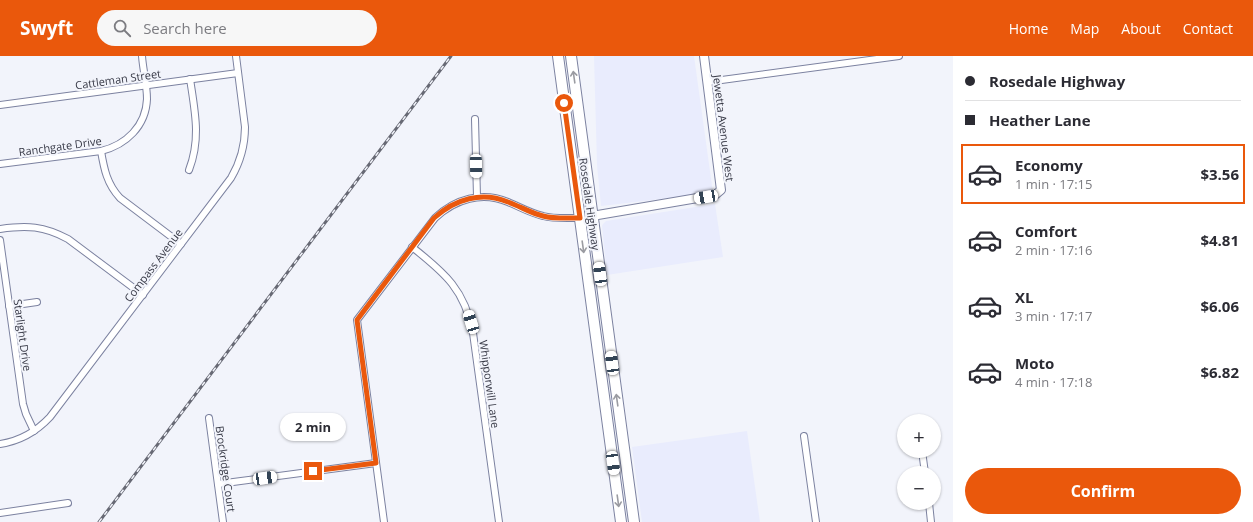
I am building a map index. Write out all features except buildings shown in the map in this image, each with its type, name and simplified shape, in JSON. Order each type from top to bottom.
[{"type":"main road","name":"Rosedale Highway","points":[[558,56],[621,522]]},
{"type":"main road","name":"Rosedale Highway","points":[[571,56],[634,522]]},
{"type":"main road","points":[[560,74],[570,103],[584,207],[587,213],[592,216]]},
{"type":"main road","points":[[580,218],[587,223],[589,227],[597,288],[604,304]]},
{"type":"main road","points":[[605,404],[612,421],[623,487],[630,495]]},
{"type":"street","name":"Ranchgate Drive","points":[[0,164],[101,151],[114,147],[126,140],[139,126],[146,109],[146,86],[142,56]]},
{"type":"street","name":"Compass Avenue","points":[[0,444],[16,440],[34,431],[50,417],[231,178],[241,159],[244,149],[245,127],[236,56]]},
{"type":"street","name":"Jewetta Avenue West","points":[[592,216],[716,195],[721,190],[704,56]]},
{"type":"street","points":[[707,82],[899,56]]},
{"type":"street","name":"Cattleman Street","points":[[0,105],[238,73]]},
{"type":"street","points":[[189,170],[194,155],[196,139],[196,127],[190,80]]},
{"type":"street","points":[[475,119],[477,197]]},
{"type":"street","points":[[101,151],[106,178],[120,198],[181,244]]},
{"type":"street","points":[[384,522],[357,320],[430,223],[441,211],[459,201],[477,197],[499,198],[542,216],[580,218]]},
{"type":"street","points":[[0,229],[32,227],[48,230],[58,234],[68,239],[143,295]]},
{"type":"street","name":"Starlight Drive","points":[[0,240],[23,404],[34,431]]},
{"type":"street","name":"Whipporwill Lane","points":[[412,247],[445,274],[461,296],[467,310],[473,333],[499,522]]},
{"type":"street","points":[[9,306],[37,302]]},
{"type":"street","name":"Brockridge Court","points":[[209,418],[223,522]]},
{"type":"street","points":[[804,436],[816,522]]},
{"type":"street","points":[[218,484],[376,463]]},
{"type":"street","points":[[0,513],[68,503]]},
{"type":"street","points":[[930,510],[931,522]]},
{"type":"shaded area","points":[[594,56],[694,56],[713,193],[601,206],[597,165]]},
{"type":"shaded area","points":[[715,204],[723,257],[607,275],[602,226],[606,221]]},
{"type":"shaded area","points":[[747,431],[760,522],[642,522],[632,447]]},
{"type":"railway","points":[[99,522],[451,56]]},
{"type":"route","points":[[313,471],[376,463],[357,320],[434,218],[441,211],[459,201],[468,198],[489,197],[499,198],[542,216],[580,218],[564,103]]}]
